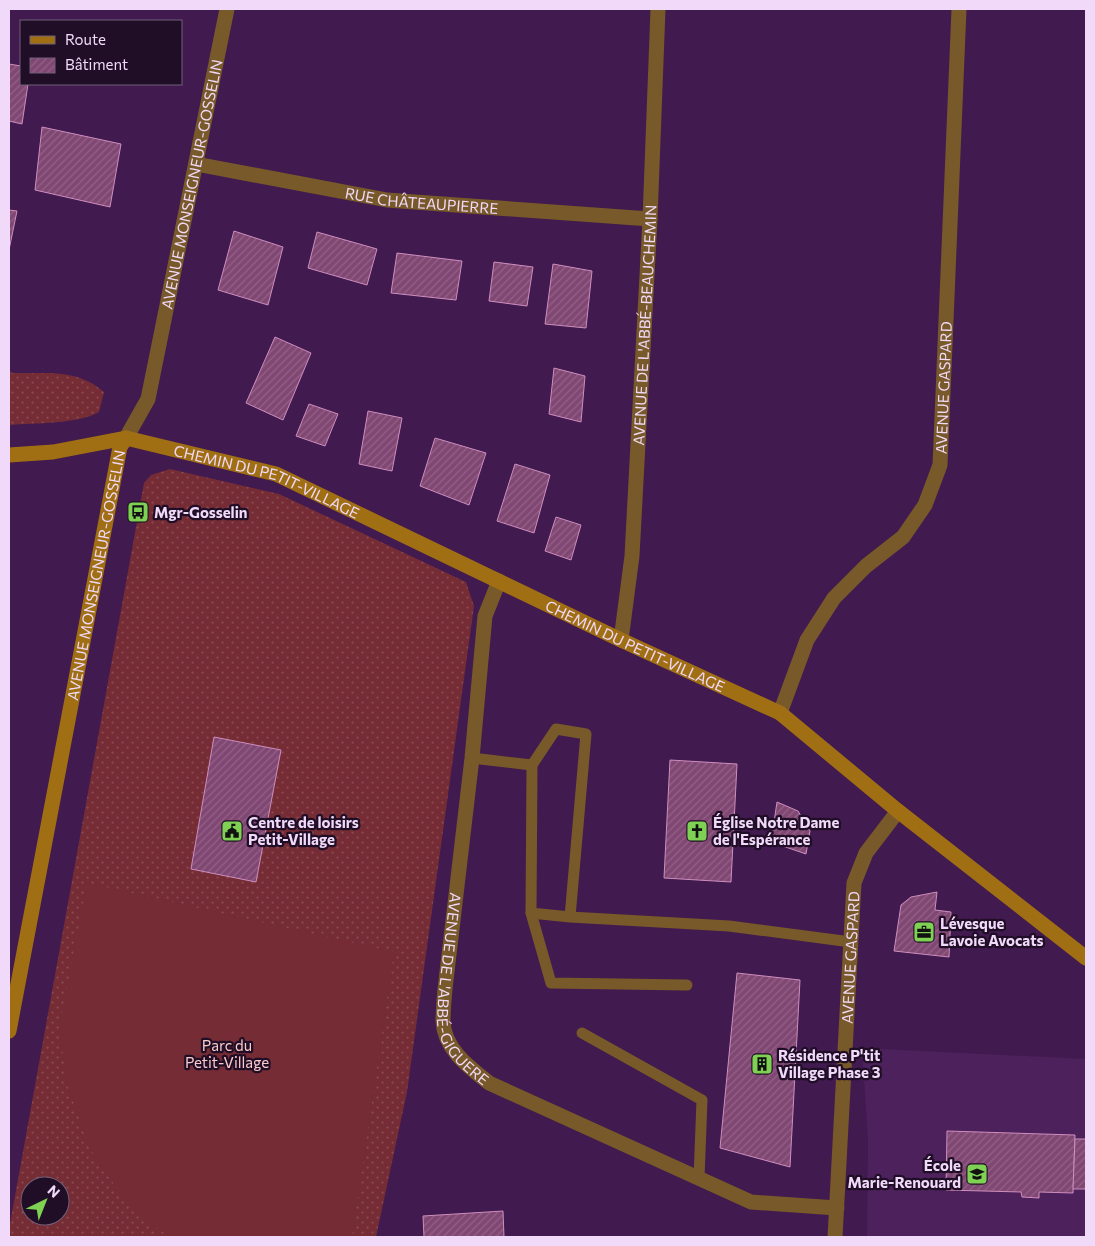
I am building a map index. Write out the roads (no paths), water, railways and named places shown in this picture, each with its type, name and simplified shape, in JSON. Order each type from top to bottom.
[{"type":"street","name":"AVENUE MONSEIGNEUR-GOSSELIN","points":[[9,1031],[120,447],[148,399],[227,9]]},
{"type":"street","name":"AVENUE DE L'ABBÉ-BEAUCHEMIN","points":[[621,640],[632,556],[650,219],[658,9]]},
{"type":"street","name":"AVENUE GASPARD","points":[[780,713],[807,640],[834,598],[866,566],[903,537],[926,505],[940,465],[959,9]]},
{"type":"street","name":"RUE CHÂTEAUPIERRE","points":[[196,164],[387,200],[650,219]]},
{"type":"street","name":"CHEMIN DU PETIT-VILLAGE","points":[[126,438],[276,474],[621,640],[780,713],[898,811],[1086,958]]},
{"type":"street","points":[[9,455],[53,452],[126,438]]},
{"type":"street","name":"AVENUE DE L'ABBÉ-GIGUERE","points":[[499,581],[485,616],[472,758],[445,989],[443,1023],[449,1044],[464,1063],[489,1083],[751,1202],[837,1208]]},
{"type":"street","name":"AVENUE GASPARD","points":[[835,1237],[854,884],[866,854],[898,811]]},
{"type":"lane","points":[[570,917],[586,734],[556,729],[532,765],[531,913],[551,983],[687,985]]},
{"type":"lane","points":[[472,758],[532,765]]},
{"type":"lane","points":[[531,913],[729,926],[851,942]]},
{"type":"lane","points":[[582,1033],[702,1100],[699,1178]]},
{"type":"place","name":"Mgr-Gosselin","points":[[138,512]]},
{"type":"place","name":"Centre de loisirs Petit-Village","points":[[232,831]]},
{"type":"place","name":"Église Notre Dame de l'Espérance","points":[[697,831]]},
{"type":"place","name":"Lévesque Lavoie Avocats","points":[[924,932]]},
{"type":"place","name":"Résidence P'tit Village Phase 3","points":[[762,1064]]},
{"type":"place","name":"École Marie-Renouard","points":[[977,1174]]},
{"type":"park label","name":"Parc du Petit-Village","points":[[227,1054]]}]
